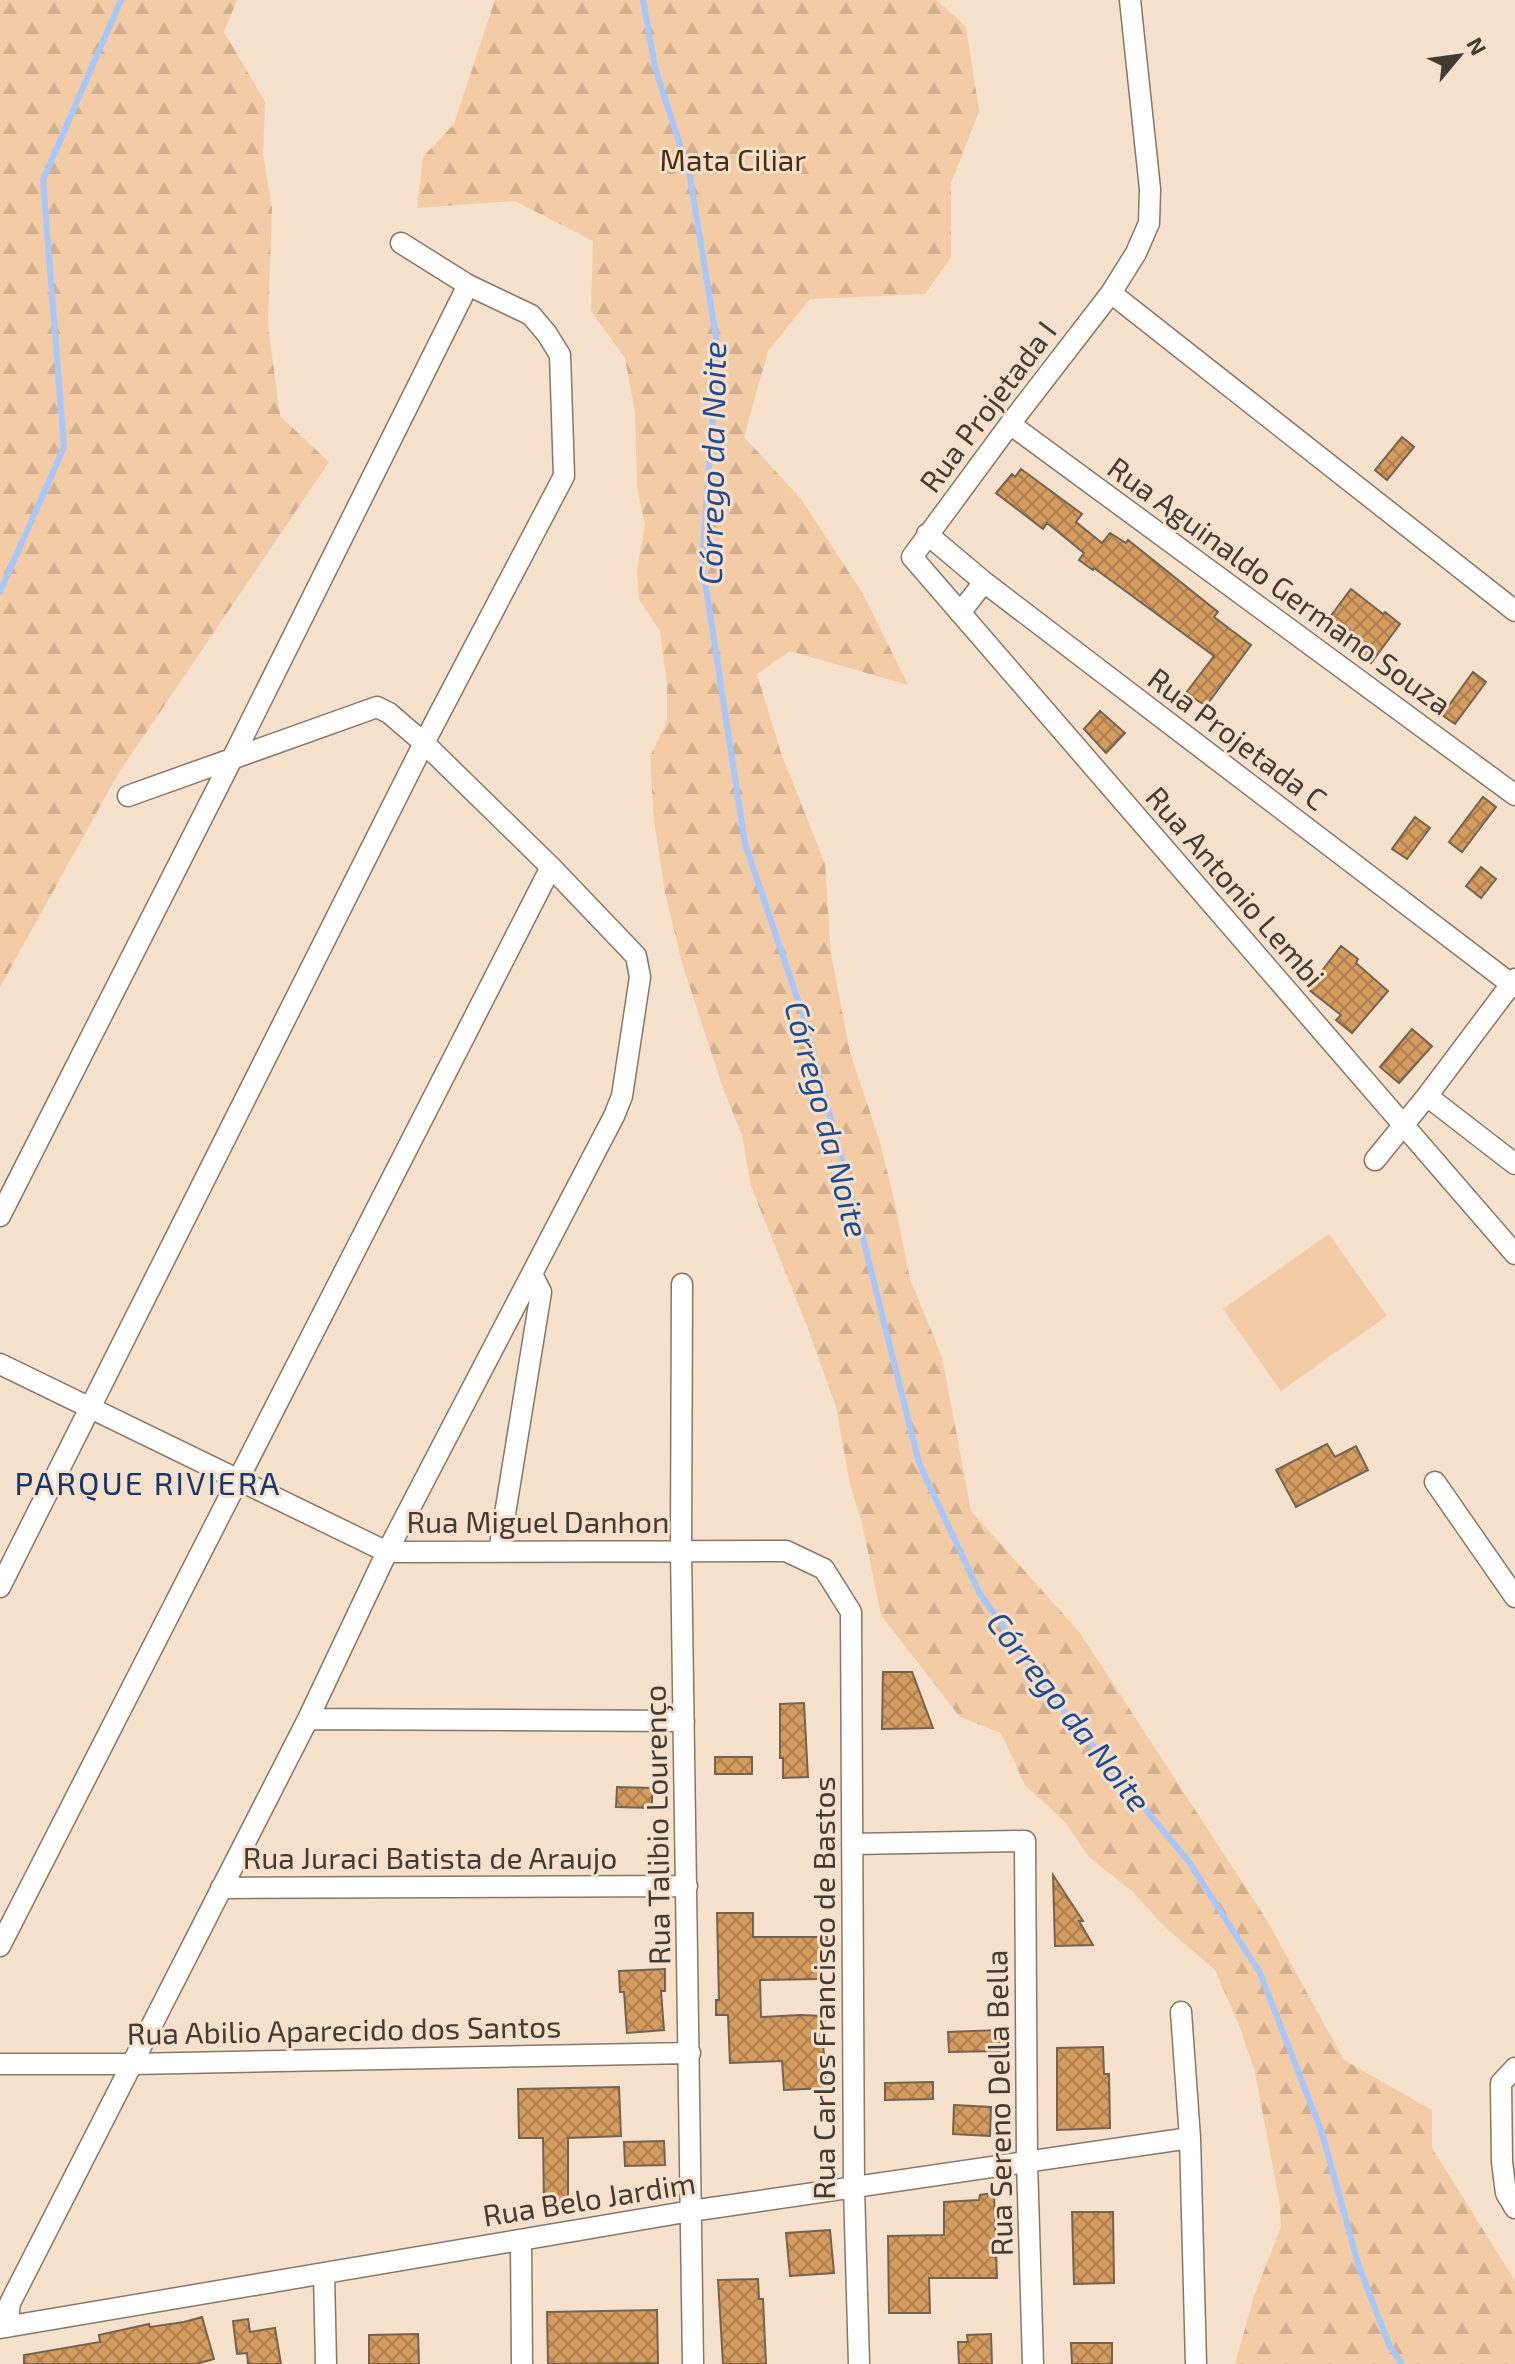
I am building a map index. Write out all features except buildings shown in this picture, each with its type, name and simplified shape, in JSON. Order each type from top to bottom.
[{"type":"street","name":"Rua Projetada I","points":[[912,557],[1111,293],[1136,253],[1149,223],[1150,189],[1130,0]]},
{"type":"street","points":[[0,1587],[424,743],[564,476],[560,355],[547,334],[531,315],[468,285],[401,243]]},
{"type":"street","points":[[0,1216],[468,285]]},
{"type":"street","points":[[1111,293],[1515,611]]},
{"type":"street","name":"Rua Aguinaldo Germano Souza","points":[[1010,424],[1515,795]]},
{"type":"street","name":"Rua Projetada C","points":[[927,534],[984,582],[1514,983]]},
{"type":"street","name":"Rua Antonio Lembi","points":[[912,557],[1515,1254]]},
{"type":"street","points":[[960,613],[984,582]]},
{"type":"street","points":[[4,2328],[10,2303],[308,1719],[387,1552],[622,1096],[640,977],[636,956],[551,867],[424,743],[389,713],[377,707],[128,796]]},
{"type":"street","points":[[0,1946],[551,867]]},
{"type":"street","points":[[1375,1160],[1514,983]]},
{"type":"street","points":[[1427,1096],[1515,1164]]},
{"type":"street","points":[[499,1551],[541,1292],[532,1274]]},
{"type":"street","name":"Rua Talibio Lourenço","points":[[682,1284],[681,1550],[693,2364]]},
{"type":"street","name":"Rua Miguel Danhon","points":[[0,1364],[387,1552],[786,1551],[824,1569],[851,1612]]},
{"type":"street","points":[[1435,1482],[1515,1597]]},
{"type":"street","name":"Rua Carlos Francisco de Bastos","points":[[851,1612],[854,2188],[859,2364]]},
{"type":"street","points":[[308,1719],[684,1721]]},
{"type":"street","name":"Rua Sereno Della Bella","points":[[852,1844],[1025,1841],[1027,2161],[1033,2364]]},
{"type":"street","name":"Rua Juraci Batista de Araujo","points":[[221,1888],[687,1886]]},
{"type":"street","points":[[1181,2012],[1190,2138],[1196,2364]]},
{"type":"street","name":"Rua Abilio Aparecido dos Santos","points":[[0,2064],[690,2053]]},
{"type":"street","points":[[1515,2068],[1501,2083],[1508,2162],[1506,2193],[1515,2208]]},
{"type":"street","name":"Rua Belo Jardim","points":[[4,2328],[691,2211],[1190,2138]]},
{"type":"street","points":[[521,2240],[522,2364]]},
{"type":"street","points":[[324,2273],[326,2364]]},
{"type":"green space","points":[[0,0],[237,0],[224,32],[265,102],[263,156],[272,207],[268,326],[280,416],[329,462],[118,774],[0,987]]},
{"type":"green space","name":"Mata Ciliar","points":[[495,0],[937,0],[966,27],[979,111],[951,183],[951,257],[925,294],[810,299],[768,351],[744,437],[801,499],[863,594],[908,685],[790,651],[757,674],[781,753],[825,864],[831,954],[850,1052],[879,1139],[910,1279],[942,1357],[971,1511],[1080,1633],[1268,1922],[1344,2060],[1432,2110],[1432,2148],[1515,2281],[1515,2364],[1235,2364],[1254,2296],[1281,2227],[1280,2205],[1255,2072],[1215,1970],[1164,1926],[1132,1891],[1089,1857],[1065,1822],[1025,1785],[1001,1733],[960,1717],[881,1615],[862,1523],[850,1484],[836,1407],[751,1186],[742,1135],[723,1088],[682,963],[665,893],[654,820],[650,757],[667,721],[667,684],[660,631],[639,599],[637,571],[645,525],[637,486],[635,412],[625,358],[591,311],[593,241],[515,201],[417,208],[423,157],[454,124]]},
{"type":"green space","points":[[1329,1234],[1387,1316],[1281,1391],[1223,1309]]},
{"type":"waterway","points":[[0,592],[64,447],[43,180],[121,0]]},
{"type":"waterway","name":"Córrego da Noite","points":[[643,0],[655,67],[690,177],[718,349],[702,561],[745,844],[803,1015],[919,1463],[980,1594],[1058,1704],[1189,1862],[1260,1973],[1322,2133],[1359,2267],[1390,2347],[1402,2364]]},
{"type":"district","name":"PARQUE RIVIERA","points":[[148,1482]]}]
